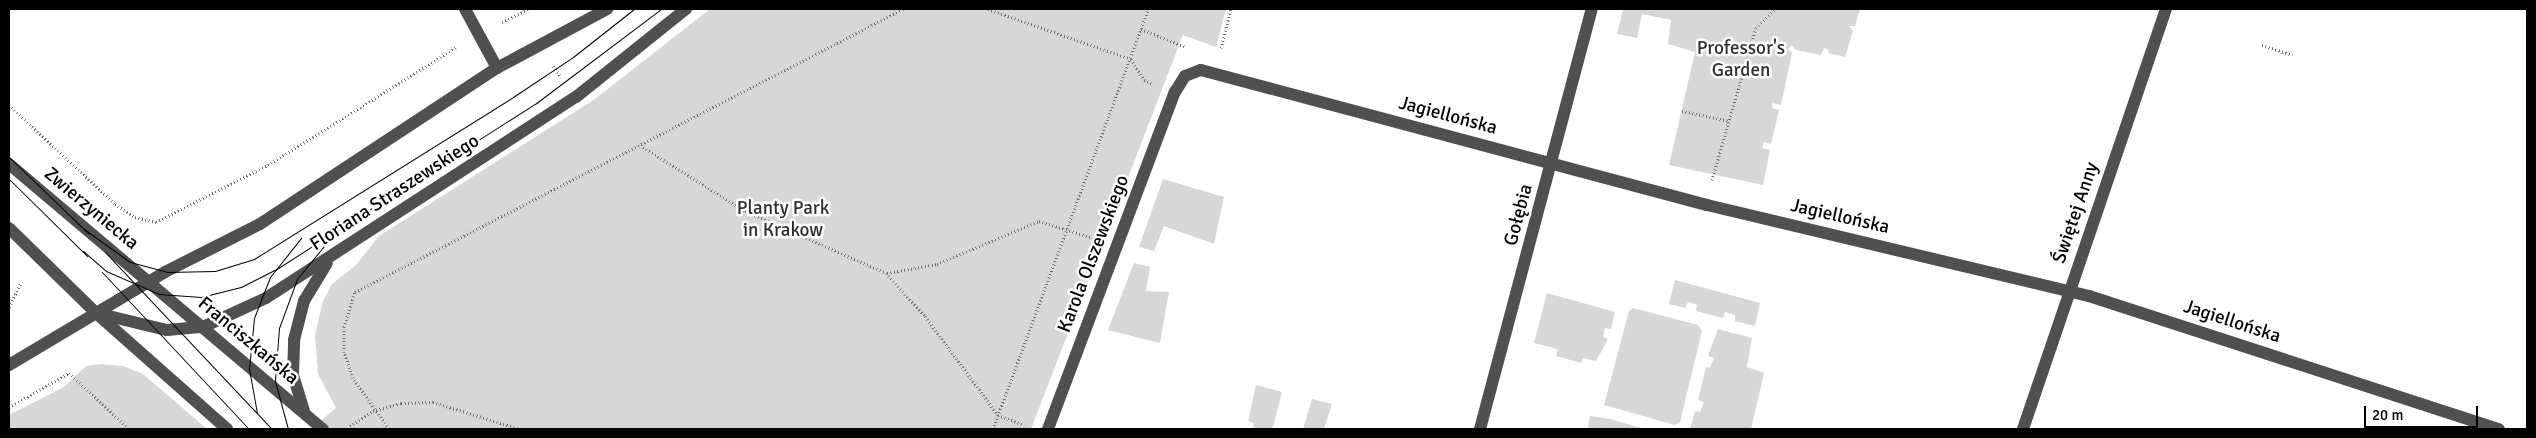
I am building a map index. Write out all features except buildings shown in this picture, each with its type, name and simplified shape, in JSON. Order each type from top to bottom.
[{"type":"street","points":[[465,9],[497,68]]},
{"type":"street","points":[[9,365],[149,281],[260,224],[497,68],[608,9]]},
{"type":"street","name":"Floriana Straszewskiego","points":[[96,313],[167,330],[203,327],[266,298],[576,97],[686,9]]},
{"type":"street","name":"Gołębia","points":[[1480,429],[1592,9]]},
{"type":"street","name":"Świętej Anny","points":[[2023,429],[2166,9]]},
{"type":"street","name":"Jagiellońska","points":[[1175,92],[1185,76],[1201,70],[1214,73],[1707,205],[2069,291],[2499,429]]},
{"type":"street","name":"Karola Olszewskiego","points":[[1048,429],[1175,92]]},
{"type":"street","name":"Zwierzyniecka","points":[[9,164],[149,281]]},
{"type":"street","points":[[9,228],[96,313],[227,429]]},
{"type":"street","points":[[306,415],[293,374],[294,340],[304,302],[330,258]]},
{"type":"street","name":"Franciszkańska","points":[[149,281],[323,429]]},
{"type":"path","points":[[514,16],[530,9]]},
{"type":"path","points":[[389,429],[374,411],[344,352],[344,327],[355,292],[642,147],[904,9]]},
{"type":"path","points":[[988,9],[1130,59],[1144,80]]},
{"type":"path","points":[[993,429],[1148,9]]},
{"type":"path","points":[[1214,73],[1231,9]]},
{"type":"path","points":[[1707,205],[1756,28],[1775,9]]},
{"type":"path","points":[[1141,29],[1171,39]]},
{"type":"path","points":[[2262,45],[2292,55]]},
{"type":"path","points":[[9,105],[115,204],[135,217],[156,222],[268,165],[457,47]]},
{"type":"path","points":[[1682,111],[1730,121]]},
{"type":"path","points":[[642,147],[744,211],[886,273],[925,316],[998,415],[1022,424]]},
{"type":"path","points":[[886,273],[938,264],[1039,221],[1068,228],[1084,235]]},
{"type":"path","points":[[9,306],[21,282]]},
{"type":"path","points":[[9,407],[70,373],[129,429]]},
{"type":"path","points":[[348,427],[374,411],[401,403],[433,402],[520,429]]},
{"type":"green space","name":"Planty Park in Krakow","points":[[710,9],[1226,9],[1216,47],[1183,35],[1031,429],[311,429],[336,408],[318,374],[315,335],[323,301],[332,284],[356,265],[379,236],[595,99]]},
{"type":"green space","name":"Professor's Garden","points":[[1623,9],[1860,9],[1855,26],[1849,26],[1853,31],[1845,57],[1828,53],[1829,50],[1824,48],[1821,55],[1796,50],[1792,45],[1788,49],[1792,53],[1781,105],[1772,103],[1772,108],[1779,110],[1771,144],[1764,142],[1762,148],[1770,150],[1763,185],[1669,165],[1695,52],[1668,44],[1671,20],[1642,14],[1637,38],[1617,34]]},
{"type":"green space","points":[[1163,179],[1224,197],[1214,244],[1164,226],[1154,251],[1139,247]]},
{"type":"green space","points":[[1134,263],[1150,267],[1146,291],[1169,292],[1160,343],[1108,330]]},
{"type":"green space","points":[[1675,280],[1760,303],[1755,326],[1735,321],[1735,315],[1725,312],[1723,318],[1696,311],[1697,305],[1688,302],[1685,308],[1669,304]]},
{"type":"green space","points":[[1547,293],[1615,312],[1611,329],[1605,328],[1603,337],[1608,339],[1596,361],[1583,358],[1581,363],[1556,356],[1558,349],[1534,343]]},
{"type":"green space","points":[[1633,308],[1698,325],[1702,331],[1680,422],[1675,425],[1604,405],[1629,311]]},
{"type":"green space","points":[[1718,329],[1752,338],[1747,367],[1764,373],[1751,429],[1690,429],[1695,411],[1700,412],[1704,402],[1698,400],[1706,367],[1710,368],[1714,358],[1708,356]]},
{"type":"green space","points":[[101,364],[123,366],[143,374],[207,429],[9,429],[9,415],[64,387],[86,366]]},
{"type":"green space","points":[[1256,385],[1282,392],[1273,427],[1269,429],[1253,429],[1254,423],[1248,421]]},
{"type":"green space","points":[[1312,399],[1332,404],[1324,429],[1303,429]]},
{"type":"green space","points":[[1590,416],[1610,419],[1644,429],[1588,428]]},
{"type":"tram line","points":[[84,229],[130,262],[167,272],[215,271],[254,259],[513,97],[573,57],[634,9]]},
{"type":"tram line","points":[[83,251],[106,271],[159,294],[201,297],[241,287],[275,270],[535,104],[661,9]]},
{"type":"tram line","points":[[9,157],[88,233]]},
{"type":"tram line","points":[[9,179],[87,256]]},
{"type":"tram line","points":[[257,413],[249,369],[254,318],[270,277],[301,238]]},
{"type":"tram line","points":[[288,429],[275,381],[279,328],[297,279],[328,241]]},
{"type":"tram line","points":[[105,252],[272,429]]},
{"type":"tram line","points":[[102,272],[249,429]]}]
